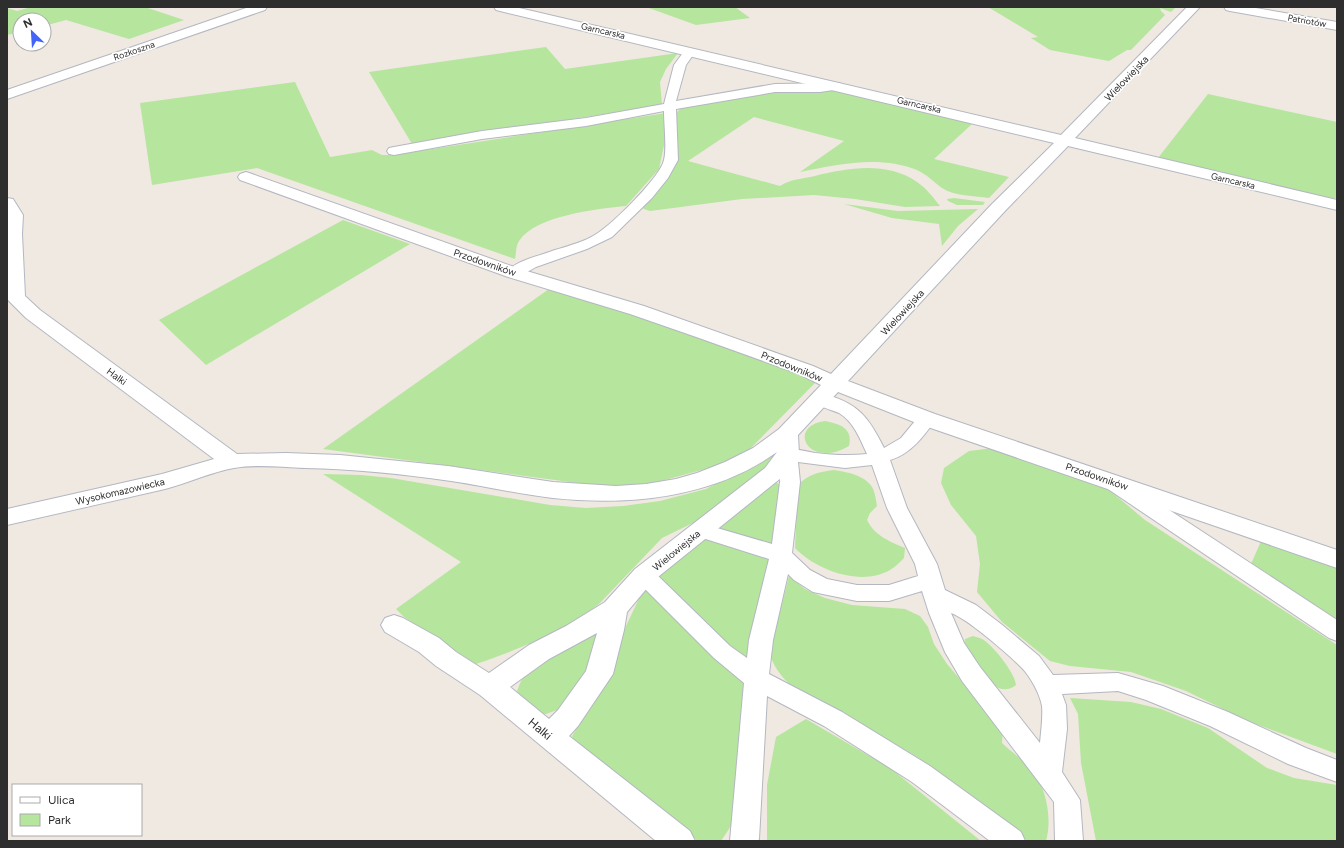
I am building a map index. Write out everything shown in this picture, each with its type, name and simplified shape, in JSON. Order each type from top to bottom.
[{"type":"street","name":"Rozkoszna","points":[[7,95],[261,7]]},
{"type":"street","name":"Garncarska","points":[[500,7],[1337,205]]},
{"type":"street","name":"Wielowiejska","points":[[490,687],[539,652],[576,633],[614,609],[644,574],[773,473],[787,444],[828,391],[998,208],[1194,7]]},
{"type":"street","name":"Patriotów","points":[[1230,7],[1337,26]]},
{"type":"street","name":"Przodowników","points":[[246,177],[514,272],[637,310],[806,370],[828,391],[927,418],[1337,559]]},
{"type":"street","name":"Halki","points":[[7,203],[15,215],[10,234],[16,298],[33,314],[232,461]]},
{"type":"street","points":[[232,461],[269,458],[401,467],[475,477],[552,490],[623,494],[691,483],[751,460],[769,449],[787,444]]},
{"type":"street","name":"Wysokomazowiecka","points":[[7,517],[166,481],[232,461]]},
{"type":"street","points":[[550,737],[568,718],[599,674],[611,630],[614,609]]},
{"type":"street","name":"Halki","points":[[394,625],[429,645],[446,659],[490,687],[679,841]]},
{"type":"lane","points":[[514,272],[536,262],[582,246],[607,234],[647,195],[667,169],[670,160],[671,106],[676,76],[680,65],[690,52]]},
{"type":"lane","points":[[775,88],[784,81],[784,73]]},
{"type":"lane","points":[[394,151],[482,135],[608,118],[775,88],[820,88],[836,86]]},
{"type":"lane","points":[[828,391],[863,425],[879,457],[897,508],[926,564],[953,646],[970,674],[1049,774],[1067,800],[1070,841]]},
{"type":"lane","points":[[787,444],[819,461],[846,462],[879,457],[899,449],[910,439],[927,418]]},
{"type":"lane","points":[[744,841],[746,831],[756,679],[761,640],[781,555],[790,482],[787,444]]},
{"type":"lane","points":[[1109,480],[1337,632]]},
{"type":"lane","points":[[700,530],[781,555],[802,575],[820,586],[857,593],[889,593],[933,588],[968,611],[1031,662],[1046,685],[1054,705],[1054,729],[1049,774]]},
{"type":"lane","points":[[644,574],[722,652],[756,679],[833,719],[921,774],[1011,841]]},
{"type":"lane","points":[[1046,685],[1118,682],[1146,690],[1219,719],[1297,756],[1337,771]]},
{"type":"green space","points":[[31,7],[145,7],[184,20],[129,39],[66,20],[52,24],[52,12],[12,12],[12,34],[7,35],[7,8],[17,11]]},
{"type":"green space","points":[[646,7],[735,7],[750,18],[696,25]]},
{"type":"green space","points":[[988,7],[1176,7],[1171,12],[1160,8],[1165,15],[1131,50],[1127,50],[1109,61],[1050,50],[1031,38],[1038,37]]},
{"type":"green space","points":[[546,47],[565,69],[678,53],[666,69],[660,82],[662,105],[412,144],[369,72]]},
{"type":"green space","points":[[295,82],[330,157],[372,150],[382,155],[393,155],[666,113],[664,145],[659,169],[626,206],[568,215],[539,225],[527,232],[519,241],[515,259],[257,168],[152,185],[140,103]]},
{"type":"green space","points":[[838,89],[972,124],[934,159],[1009,177],[989,198],[952,193],[942,188],[917,170],[903,165],[859,162],[800,172],[844,141],[754,117],[688,161],[780,186],[792,181],[854,169],[867,168],[893,171],[905,175],[917,182],[940,206],[905,207],[855,199],[814,195],[742,199],[650,211],[641,206],[667,178],[676,113],[681,108],[776,92]]},
{"type":"green space","points":[[1208,94],[1337,122],[1337,195],[1335,199],[1158,158]]},
{"type":"green space","points":[[954,198],[985,202],[983,205],[957,205],[948,201],[947,199]]},
{"type":"green space","points":[[844,204],[898,211],[978,209],[958,226],[942,246],[939,224],[892,218]]},
{"type":"green space","points":[[343,220],[410,244],[206,365],[159,320]]},
{"type":"green space","points":[[549,289],[680,330],[817,381],[744,455],[709,468],[650,484],[600,486],[323,449]]},
{"type":"green space","points":[[825,421],[840,425],[847,431],[850,440],[849,446],[835,452],[822,453],[813,450],[807,444],[805,437],[807,430],[813,424]]},
{"type":"green space","points":[[993,448],[1101,483],[1145,520],[1337,645],[1337,754],[1248,721],[1186,691],[1131,672],[1070,666],[1050,661],[1002,622],[977,592],[980,564],[976,536],[951,505],[941,483],[944,468],[969,451]]},
{"type":"green space","points":[[771,456],[775,460],[733,499],[703,518],[662,538],[599,604],[586,614],[540,639],[508,653],[476,664],[404,617],[396,609],[461,562],[323,474],[361,475],[391,478],[550,505],[586,508],[623,506],[660,501],[706,489],[760,460]]},
{"type":"green space","points":[[834,470],[860,477],[872,487],[877,506],[870,513],[867,520],[870,526],[878,534],[905,548],[904,558],[890,570],[878,575],[866,577],[840,574],[815,563],[795,548],[798,485],[806,478],[814,474]]},
{"type":"green space","points":[[775,481],[781,486],[773,540],[747,658],[741,711],[738,797],[731,826],[721,841],[698,841],[574,742],[572,736],[614,670],[618,643],[644,588],[672,562]]},
{"type":"green space","points":[[1262,539],[1337,566],[1337,620],[1251,564]]},
{"type":"green space","points":[[789,576],[805,589],[825,598],[852,605],[905,609],[920,616],[928,627],[934,644],[947,664],[1003,729],[1002,743],[1027,765],[1038,780],[1047,806],[1048,832],[1046,841],[1028,841],[1009,829],[919,758],[829,705],[811,699],[793,687],[785,679],[773,662],[770,651]]},
{"type":"green space","points":[[602,625],[593,663],[570,700],[557,710],[546,714],[534,714],[520,703],[517,691],[521,681],[527,673]]},
{"type":"green space","points":[[973,636],[982,639],[992,647],[1008,667],[1016,685],[1008,689],[1000,688],[986,677],[979,669],[964,645],[965,639]]},
{"type":"green space","points":[[1070,698],[1131,702],[1161,709],[1208,728],[1267,768],[1294,778],[1337,785],[1337,841],[1096,841],[1081,763],[1078,714]]},
{"type":"green space","points":[[806,719],[890,768],[981,841],[767,841],[767,785],[776,737]]}]
